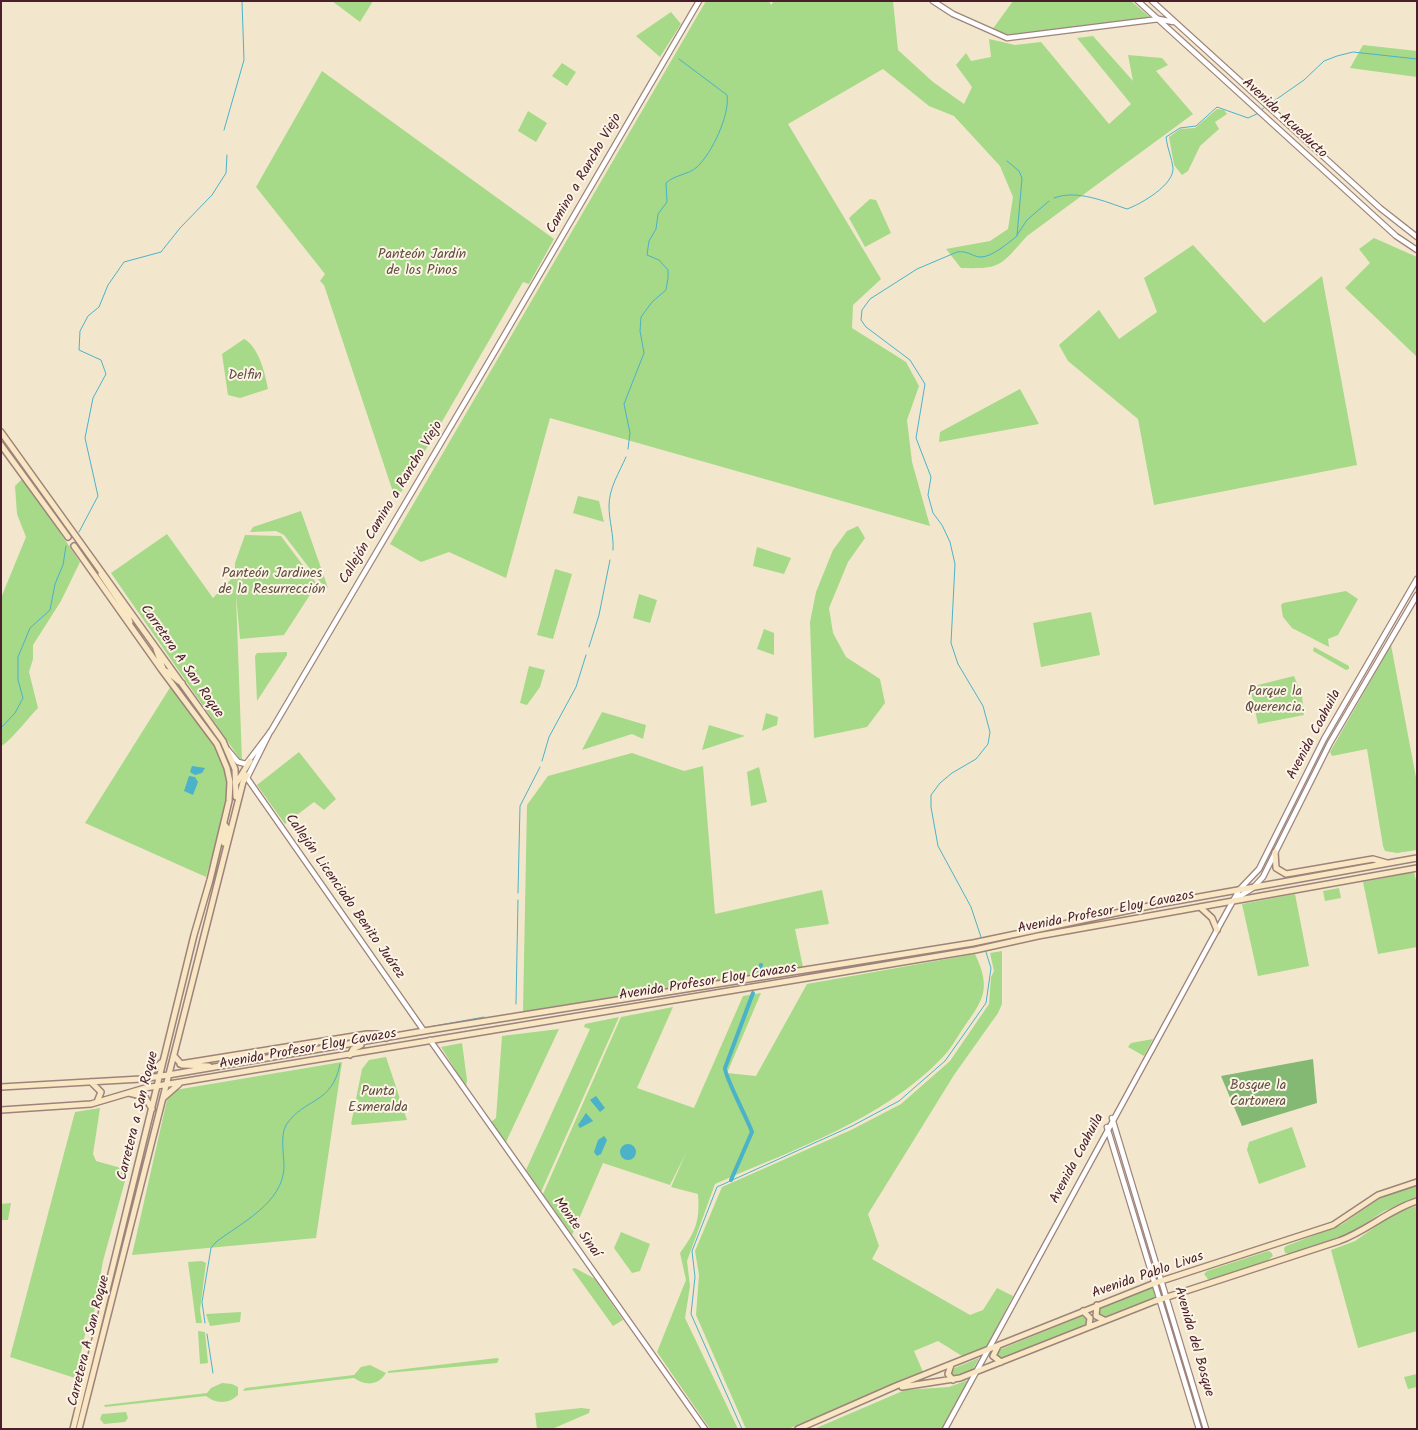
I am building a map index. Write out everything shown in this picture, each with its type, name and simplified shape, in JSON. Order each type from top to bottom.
[{"type":"main road","name":"Carretera A San Roque","points":[[1,432],[183,683],[228,750],[240,778]]},
{"type":"main road","points":[[1,445],[68,537]]},
{"type":"main road","points":[[36,492],[41,489]]},
{"type":"main road","points":[[74,546],[132,628]]},
{"type":"main road","name":"Carretera A San Roque","points":[[97,566],[126,611],[132,628],[209,732],[223,755],[230,782],[221,834]]},
{"type":"main road","points":[[156,646],[163,671],[183,683]]},
{"type":"main road","points":[[223,755],[228,761],[232,775],[240,778]]},
{"type":"main road","points":[[228,801],[250,761]]},
{"type":"main road","points":[[226,849],[242,787],[240,778]]},
{"type":"main road","points":[[235,814],[240,778]]},
{"type":"main road","points":[[224,824],[227,828],[224,843],[226,849]]},
{"type":"main road","name":"Carretera a San Roque","points":[[79,1404],[221,834]]},
{"type":"main road","name":"Carretera a San Roque","points":[[122,1259],[160,1102],[174,1056],[226,849]]},
{"type":"main road","points":[[1276,851],[1275,864],[1279,870],[1286,874],[1373,860],[1387,863]]},
{"type":"main road","name":"Avenida Profesor Eloy Cavazos","points":[[1,1087],[141,1079],[168,1075],[424,1031],[973,943],[1154,905],[1417,858]]},
{"type":"main road","name":"Avenida Profesor Eloy Cavazos","points":[[1,1110],[85,1105],[158,1086],[975,950],[1177,910],[1417,868]]},
{"type":"main road","points":[[1290,881],[1308,871]]},
{"type":"main road","points":[[1134,918],[1148,912],[1154,905],[1166,910],[1177,910]]},
{"type":"main road","points":[[1200,907],[1212,918],[1216,930]]},
{"type":"main road","points":[[199,955],[195,939],[206,924]]},
{"type":"main road","points":[[833,973],[845,963],[858,969]]},
{"type":"main road","points":[[662,1002],[661,997],[674,992]]},
{"type":"main road","points":[[181,993],[186,1003]]},
{"type":"main road","points":[[642,1005],[653,1000],[654,995]]},
{"type":"main road","points":[[180,1064],[367,1034],[379,1034],[386,1038]]},
{"type":"main road","points":[[312,1042],[319,1049]]},
{"type":"main road","points":[[350,1055],[353,1049],[368,1042]]},
{"type":"main road","points":[[271,1057],[278,1048]]},
{"type":"main road","points":[[174,1056],[180,1064],[215,1067]]},
{"type":"main road","points":[[141,1079],[150,1074],[164,1060]]},
{"type":"main road","points":[[90,1081],[101,1092],[97,1102]]},
{"type":"main road","points":[[160,1102],[170,1089],[188,1081]]},
{"type":"main road","points":[[126,1093],[145,1096],[152,1109]]},
{"type":"main road","name":"Avenida Pablo Livas","points":[[798,1429],[884,1391],[1155,1282],[1326,1228],[1344,1219],[1378,1195],[1417,1182]]},
{"type":"main road","name":"Avenida Pablo Livas","points":[[884,1391],[953,1380],[1168,1296],[1340,1242],[1393,1210],[1417,1201]]},
{"type":"main road","name":"Carretera A San Roque","points":[[79,1429],[122,1259]]},
{"type":"main road","points":[[108,1315],[104,1298],[116,1284]]},
{"type":"main road","points":[[1097,1305],[1096,1316],[1104,1320]]},
{"type":"main road","points":[[1083,1311],[1090,1318],[1088,1326]]},
{"type":"main road","points":[[999,1345],[993,1356],[1001,1362]]},
{"type":"main road","points":[[951,1365],[948,1374],[953,1380]]},
{"type":"main road","name":"Carretera A San Roque","points":[[73,1429],[79,1404]]},
{"type":"street","name":"Camino a Rancho Viejo","points":[[491,358],[699,1]]},
{"type":"street","points":[[933,1],[962,18],[1007,38],[1159,19],[1176,24]]},
{"type":"street","name":"Avenida Acueducto","points":[[1138,1],[1396,236],[1417,250]]},
{"type":"street","name":"Avenida Acueducto","points":[[1152,1],[1261,102],[1380,208],[1417,237]]},
{"type":"street","name":"Callejón Camino a Rancho Viejo","points":[[250,761],[270,731],[491,358]]},
{"type":"street","name":"Avenida Coahuila","points":[[945,1429],[1107,1127],[1216,930],[1239,890],[1251,879],[1258,869],[1324,739],[1417,579]]},
{"type":"street","name":"Avenida Coahuila","points":[[1233,901],[1259,882],[1330,744],[1417,595]]},
{"type":"street","points":[[240,778],[269,738],[270,731]]},
{"type":"street","points":[[228,750],[238,762],[246,764],[250,761]]},
{"type":"street","name":"Callejón Licenciado Benito Juárez","points":[[240,778],[255,792],[424,1031]]},
{"type":"street","points":[[242,787],[248,785],[255,792]]},
{"type":"street","points":[[1270,846],[1276,844],[1276,851]]},
{"type":"street","points":[[1251,879],[1253,883],[1259,882]]},
{"type":"street","name":"Monte Sinaí","points":[[430,1040],[705,1429]]},
{"type":"street","name":"Avenida del Bosque","points":[[1112,1118],[1168,1296],[1206,1429]]},
{"type":"street","name":"Avenida del Bosque","points":[[1107,1127],[1199,1429]]},
{"type":"street","points":[[1120,1171],[1128,1167]]},
{"type":"green space","points":[[332,1],[373,1],[360,22]]},
{"type":"green space","points":[[706,1],[769,1],[771,5],[774,1],[893,1],[898,50],[933,82],[964,104],[972,87],[956,65],[966,53],[971,61],[991,57],[989,39],[1015,45],[1041,42],[1109,124],[1131,104],[1077,38],[1093,36],[1133,81],[1128,55],[1162,58],[1168,65],[1156,71],[1193,114],[1027,236],[1005,260],[985,268],[961,268],[946,249],[990,241],[1008,229],[1013,197],[1000,166],[954,116],[929,106],[883,69],[788,124],[881,279],[853,305],[852,328],[906,362],[919,386],[907,420],[912,462],[930,526],[550,418],[506,578],[449,552],[421,562],[390,544]]},
{"type":"green space","points":[[1013,1],[1131,1],[1151,18],[1009,35],[992,30]]},
{"type":"green space","points":[[671,12],[681,24],[660,57],[636,36]]},
{"type":"green space","points":[[1363,45],[1417,51],[1417,77],[1350,68]]},
{"type":"green space","points":[[562,63],[576,72],[567,86],[552,76]]},
{"type":"green space","name":"Panteón Jardín de los Pinos","points":[[322,71],[554,239],[529,284],[523,282],[400,494],[394,495],[324,285],[320,281],[325,274],[256,187]]},
{"type":"green space","points":[[1217,109],[1224,110],[1227,114],[1215,122],[1219,129],[1200,146],[1188,171],[1182,175],[1174,165],[1169,137],[1180,129],[1195,128]]},
{"type":"green space","points":[[528,111],[547,123],[536,142],[518,131]]},
{"type":"green space","points":[[870,199],[876,200],[891,233],[865,247],[849,218]]},
{"type":"green space","points":[[1374,238],[1417,257],[1417,357],[1345,288],[1370,263],[1359,249]]},
{"type":"green space","points":[[1193,245],[1264,323],[1322,276],[1357,465],[1154,505],[1138,419],[1068,361],[1059,345],[1099,310],[1119,339],[1157,312],[1144,278]]},
{"type":"green space","name":"Delfin","points":[[244,339],[249,342],[257,353],[268,389],[240,398],[228,395],[222,354]]},
{"type":"green space","points":[[1020,389],[1039,424],[939,442],[940,432]]},
{"type":"green space","points":[[23,478],[80,562],[61,601],[33,645],[33,659],[29,672],[38,708],[14,735],[1,746],[1,598],[26,537],[17,514],[15,486]]},
{"type":"green space","points":[[578,496],[599,501],[604,522],[573,513]]},
{"type":"green space","points":[[301,511],[328,588],[320,582],[284,535],[276,531],[250,532],[253,527]]},
{"type":"green space","points":[[858,526],[865,538],[848,562],[829,608],[833,633],[846,657],[880,679],[885,703],[867,727],[814,738],[810,622],[816,592],[833,550],[847,531]]},
{"type":"green space","name":"Panteón Jardines de la Resurrección","points":[[167,534],[213,598],[235,575],[235,563],[245,535],[281,536],[317,584],[284,635],[240,639],[236,595],[242,762],[111,573]]},
{"type":"green space","points":[[757,547],[791,558],[784,574],[753,566]]},
{"type":"green space","points":[[555,569],[572,574],[553,639],[537,635]]},
{"type":"green space","points":[[1346,591],[1358,599],[1338,635],[1328,639],[1329,647],[1292,628],[1283,617],[1281,605],[1283,603]]},
{"type":"green space","points":[[639,594],[657,600],[650,623],[633,618]]},
{"type":"green space","points":[[1091,612],[1100,655],[1041,667],[1033,623]]},
{"type":"green space","points":[[764,629],[774,633],[774,655],[757,649]]},
{"type":"green space","points":[[1391,645],[1417,783],[1417,850],[1397,853],[1385,851],[1383,846],[1367,749],[1332,756],[1330,752]]},
{"type":"green space","points":[[1314,647],[1349,666],[1349,669],[1346,670],[1313,651]]},
{"type":"green space","points":[[287,652],[287,655],[257,701],[255,656],[257,653]]},
{"type":"green space","points":[[529,666],[545,670],[540,687],[527,705],[520,703]]},
{"type":"green space","name":"Parque la Querencia.","points":[[1294,676],[1302,696],[1304,715],[1258,724],[1250,687]]},
{"type":"green space","points":[[171,686],[210,736],[226,769],[227,793],[225,808],[206,877],[85,823]]},
{"type":"green space","points":[[602,712],[646,725],[643,739],[632,734],[582,750]]},
{"type":"green space","points":[[766,713],[778,717],[777,725],[762,731]]},
{"type":"green space","points":[[709,725],[745,736],[702,750]]},
{"type":"green space","points":[[299,752],[336,799],[324,810],[314,802],[285,824],[257,785]]},
{"type":"green space","points":[[632,753],[684,771],[703,766],[715,914],[822,890],[829,924],[795,929],[803,967],[523,1012],[527,805],[548,776]]},
{"type":"green space","points":[[759,767],[767,802],[751,806],[747,772]]},
{"type":"green space","points":[[1414,872],[1417,885],[1417,947],[1378,954],[1363,882]]},
{"type":"green space","points":[[1339,888],[1341,898],[1325,901],[1323,891]]},
{"type":"green space","points":[[1295,894],[1309,966],[1258,976],[1242,904]]},
{"type":"green space","points":[[1002,951],[1002,1004],[998,1013],[954,1075],[868,1214],[879,1246],[872,1259],[970,1315],[983,1310],[997,1288],[1013,1296],[987,1346],[962,1356],[938,1341],[914,1351],[923,1372],[788,1429],[746,1429],[696,1315],[699,1275],[695,1251],[722,1187],[851,1130],[901,1104],[950,1061],[989,1004],[991,977],[994,971],[990,953]]},
{"type":"green space","points":[[975,954],[980,966],[984,986],[980,1002],[948,1052],[918,1080],[892,1099],[835,1132],[715,1184],[687,1261],[690,1286],[685,1318],[738,1429],[710,1429],[657,1352],[686,1280],[680,1253],[693,1232],[697,1219],[698,1194],[671,1187],[686,1153],[670,1185],[603,1163],[572,1235],[543,1194],[621,1017],[673,1007],[637,1088],[694,1108],[743,996],[761,993],[727,1073],[756,1076],[807,984]]},
{"type":"green space","points":[[619,1017],[541,1192],[526,1170],[590,1029],[584,1027],[585,1024]]},
{"type":"green space","points":[[559,1029],[506,1142],[491,1122],[496,1118],[502,1036]]},
{"type":"green space","points":[[1153,1039],[1144,1056],[1128,1047],[1131,1043]]},
{"type":"green space","points":[[462,1043],[467,1080],[466,1087],[441,1047]]},
{"type":"green space","name":"Punta Esmeralda","points":[[386,1057],[407,1120],[351,1124],[362,1069],[369,1060]]},
{"type":"green space","name":"Bosque la Cartonera","points":[[1313,1059],[1317,1103],[1242,1126],[1221,1076]]},
{"type":"green space","points":[[342,1062],[316,1238],[132,1255],[169,1091]]},
{"type":"green space","points":[[100,1108],[93,1154],[96,1161],[128,1170],[103,1261],[93,1318],[86,1330],[75,1378],[10,1357],[75,1112]]},
{"type":"green space","points":[[1292,1127],[1306,1167],[1259,1184],[1247,1150],[1249,1142]]},
{"type":"green space","points":[[1417,1184],[1417,1198],[1384,1211],[1350,1233],[1292,1254],[1285,1253],[1284,1248],[1286,1246],[1341,1225],[1383,1196]]},
{"type":"green space","points":[[11,1203],[8,1220],[1,1220],[1,1204]]},
{"type":"green space","points":[[1417,1206],[1417,1331],[1358,1348],[1331,1250],[1355,1241],[1395,1213]]},
{"type":"green space","points":[[621,1232],[650,1244],[640,1271],[632,1273],[614,1248]]},
{"type":"green space","points":[[1268,1251],[1273,1256],[1267,1261],[1212,1279],[1208,1279],[1204,1274],[1207,1271]]},
{"type":"green space","points":[[202,1261],[206,1263],[200,1310],[202,1323],[196,1323],[188,1262]]},
{"type":"green space","points":[[575,1268],[595,1279],[623,1320],[613,1326],[572,1269]]},
{"type":"green space","points":[[1150,1287],[1154,1288],[1155,1297],[1104,1317],[1099,1315],[1098,1310],[1100,1308]]},
{"type":"green space","points":[[241,1312],[240,1322],[210,1326],[206,1314]]},
{"type":"green space","points":[[1082,1316],[1088,1319],[1087,1323],[1083,1326],[998,1360],[995,1353],[999,1350]]},
{"type":"green space","points":[[198,1331],[205,1332],[208,1363],[200,1364]]},
{"type":"green space","points":[[979,1358],[972,1371],[956,1378],[950,1375],[952,1369]]},
{"type":"green space","points":[[499,1359],[497,1363],[388,1373],[388,1371]]},
{"type":"green space","points":[[370,1365],[386,1373],[379,1380],[371,1383],[358,1381],[354,1378],[243,1391],[245,1388],[354,1375],[361,1367]]},
{"type":"green space","points":[[1417,1374],[1417,1387],[1408,1389],[1404,1377]]},
{"type":"green space","points":[[968,1380],[942,1429],[814,1429],[905,1390],[949,1387]]},
{"type":"green space","points":[[222,1383],[238,1387],[238,1395],[231,1400],[222,1402],[206,1396],[105,1407],[104,1405],[207,1393],[211,1388]]},
{"type":"green space","points":[[581,1408],[590,1409],[589,1413],[552,1429],[537,1429],[535,1413]]},
{"type":"green space","points":[[126,1412],[128,1418],[125,1422],[104,1424],[100,1419],[102,1414]]},
{"type":"water","points":[[192,766],[205,768],[202,773],[195,775],[190,772]]},
{"type":"water","points":[[189,776],[195,777],[198,782],[193,795],[184,791]]},
{"type":"water","points":[[596,1096],[605,1108],[600,1112],[590,1100]]},
{"type":"water","points":[[586,1113],[593,1121],[580,1128],[578,1125]]},
{"type":"water","points":[[604,1136],[607,1140],[601,1154],[597,1156],[594,1152],[598,1140]]},
{"type":"water","points":[[628,1144],[636,1152],[628,1160],[620,1152]]},
{"type":"waterway","points":[[224,130],[244,60],[242,1]]},
{"type":"waterway","points":[[1261,110],[1304,80],[1324,61],[1337,56],[1353,52],[1417,59]]},
{"type":"waterway","points":[[628,449],[630,433],[624,404],[644,353],[640,331],[641,317],[652,302],[666,290],[668,278],[668,270],[659,260],[647,255],[649,241],[656,229],[658,214],[667,202],[666,183],[693,170],[703,161],[719,133],[726,113],[727,95],[679,59]]},
{"type":"waterway","points":[[1054,198],[1072,195],[1082,196],[1127,209],[1156,193],[1172,174],[1173,168],[1166,137],[1180,128],[1196,126],[1217,107],[1248,118],[1259,113]]},
{"type":"waterway","points":[[79,532],[98,496],[85,438],[93,398],[106,374],[101,360],[79,350],[80,331],[88,316],[99,307],[108,285],[124,262],[161,252],[180,228],[212,195],[226,173],[227,155]]},
{"type":"waterway","points":[[982,940],[971,907],[938,846],[931,807],[931,795],[940,783],[952,773],[976,759],[988,744],[990,732],[983,706],[958,664],[951,643],[955,564],[950,542],[942,525],[933,513],[928,495],[931,477],[916,438],[925,384],[910,360],[866,327],[861,320],[862,310],[870,299],[917,269],[957,252],[964,252],[978,257],[990,255],[1017,236],[1022,178],[1019,171],[1007,161]]},
{"type":"waterway","points":[[1017,235],[1027,220],[1049,201]]},
{"type":"waterway","points":[[613,550],[609,499],[626,457]]},
{"type":"waterway","points":[[1,728],[15,713],[23,698],[18,680],[18,657],[30,628],[50,610],[55,584],[63,565],[66,546]]},
{"type":"waterway","points":[[589,647],[599,615],[610,560]]},
{"type":"waterway","points":[[542,761],[549,737],[576,687],[586,655]]},
{"type":"waterway","points":[[518,893],[520,806],[540,767]]},
{"type":"waterway","points":[[516,1004],[518,900]]},
{"type":"waterway","points":[[742,1429],[691,1314],[695,1277],[692,1251],[717,1187],[852,1126],[899,1101],[945,1061],[986,1003],[991,968],[985,949]]},
{"type":"waterway","points":[[759,971],[761,965]]},
{"type":"waterway","points":[[731,1180],[752,1132],[728,1079],[725,1068],[753,993]]},
{"type":"waterway","points":[[429,1027],[484,1017]]},
{"type":"waterway","points":[[205,1323],[202,1302],[211,1248],[216,1242],[269,1202],[282,1180],[284,1167],[283,1140],[286,1125],[301,1109],[324,1094],[331,1087],[340,1064]]},
{"type":"waterway","points":[[207,1334],[213,1373]]}]
